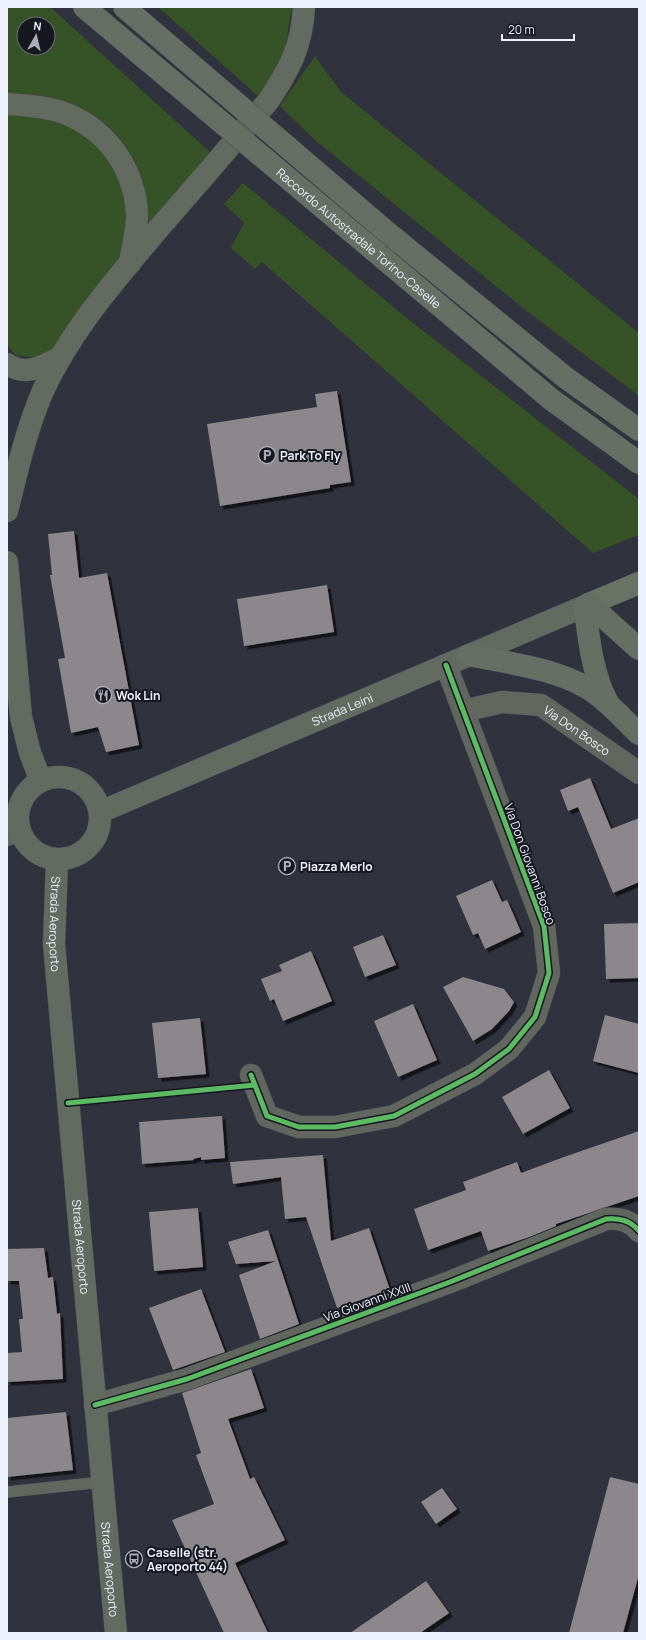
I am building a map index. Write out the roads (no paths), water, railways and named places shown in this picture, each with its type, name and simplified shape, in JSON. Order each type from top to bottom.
[{"type":"highway","name":"Raccordo Autostradale Torino-Caselle","points":[[84,7],[552,400],[639,463]]},
{"type":"highway","name":"Raccordo Autostradale Torino-Caselle","points":[[124,7],[388,233],[566,378],[639,430]]},
{"type":"highway","points":[[587,605],[639,649]]},
{"type":"highway","points":[[587,605],[599,682],[602,694],[608,704]]},
{"type":"highway","points":[[469,655],[537,669],[570,679],[589,689],[608,704],[639,734]]},
{"type":"main road","points":[[7,511],[26,434],[42,393],[61,356],[84,321],[130,263],[269,100],[288,71],[297,49],[303,26],[304,7]]},
{"type":"main road","points":[[7,104],[41,108],[67,114],[89,125],[110,145],[122,160],[133,186],[137,218],[130,263]]},
{"type":"main road","points":[[7,364],[12,368],[23,371],[40,368],[61,356]]},
{"type":"main road","points":[[7,562],[21,717],[30,752],[41,782]]},
{"type":"main road","name":"Strada Leinì","points":[[100,812],[639,583]]},
{"type":"main road","points":[[54,778],[66,778],[79,782],[89,790],[96,800],[100,812],[100,825],[97,836],[90,846],[81,854],[69,859],[57,860],[45,857],[34,851],[25,841],[13,832],[22,801],[30,790],[41,782],[54,778]]},
{"type":"main road","name":"Strada Aeroporto","points":[[57,860],[54,944],[116,1633]]},
{"type":"street","name":"Via Don Giovanni Bosco","points":[[251,1075],[267,1116],[299,1127],[335,1127],[394,1116],[475,1074],[509,1049],[535,1017],[549,973],[544,926],[446,664]]},
{"type":"street","name":"Via Don Bosco","points":[[463,711],[502,702],[541,706],[639,773]]},
{"type":"street","name":"Via Giovanni XXIII","points":[[96,1405],[195,1376],[450,1282],[606,1219],[616,1218],[626,1221],[639,1231]]},
{"type":"lane","points":[[7,1492],[102,1482]]},
{"type":"place","name":"Park To Fly","points":[[267,455]]},
{"type":"place","name":"Wok Lin","points":[[103,695]]},
{"type":"place","name":"Piazza Merlo","points":[[287,866]]},
{"type":"place","name":"Caselle (str. Aeroporto 44)","points":[[134,1559]]}]
